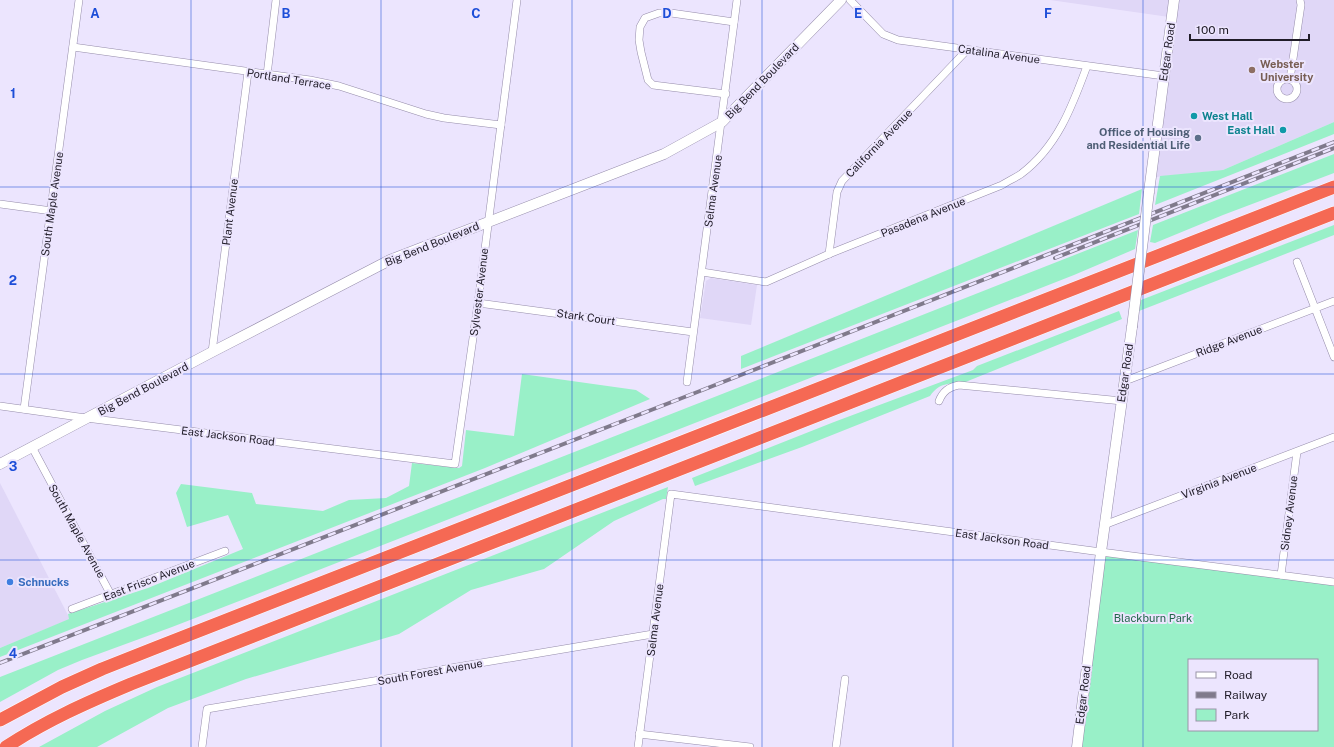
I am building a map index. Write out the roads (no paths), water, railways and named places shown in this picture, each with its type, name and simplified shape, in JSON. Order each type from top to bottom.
[{"type":"highway","points":[[0,720],[62,687],[156,648],[1334,187]]},
{"type":"highway","points":[[6,747],[52,720],[90,701],[131,684],[1334,213]]},
{"type":"main road","name":"Big Bend Boulevard","points":[[0,464],[390,260],[664,154],[722,122],[841,0]]},
{"type":"main road","name":"Edgar Road","points":[[1077,747],[1104,525],[1132,327],[1174,0]]},
{"type":"street","name":"South Maple Avenue","points":[[24,409],[52,210],[79,0]]},
{"type":"street","points":[[267,75],[276,0]]},
{"type":"street","name":"Sylvester Avenue","points":[[456,464],[517,0]]},
{"type":"street","name":"Selma Avenue","points":[[687,382],[726,94],[737,0]]},
{"type":"street","name":"Catalina Avenue","points":[[850,0],[884,34],[904,42],[1164,76]]},
{"type":"street","points":[[1290,79],[1302,2]]},
{"type":"street","points":[[726,94],[653,85],[648,80],[641,52],[639,33],[642,22],[645,18],[659,12],[734,22]]},
{"type":"street","name":"Portland Terrace","points":[[73,47],[310,80],[339,86],[426,114],[444,118],[501,125]]},
{"type":"street","name":"California Avenue","points":[[829,254],[837,192],[842,181],[968,50]]},
{"type":"street","name":"Pasadena Avenue","points":[[702,272],[766,282],[829,254],[1002,185],[1020,175],[1038,159],[1059,132],[1070,112],[1087,66]]},
{"type":"street","name":"Plant Avenue","points":[[212,352],[248,72]]},
{"type":"street","points":[[0,204],[52,210]]},
{"type":"street","points":[[1297,262],[1334,357]]},
{"type":"street","name":"Ridge Avenue","points":[[1124,381],[1334,301]]},
{"type":"street","name":"Stark Court","points":[[478,303],[693,332]]},
{"type":"street","points":[[939,401],[942,394],[949,389],[960,385],[1122,401]]},
{"type":"street","name":"East Jackson Road","points":[[0,406],[456,464]]},
{"type":"street","name":"Virginia Avenue","points":[[1104,525],[1334,437]]},
{"type":"street","name":"South Maple Avenue","points":[[32,447],[111,595]]},
{"type":"street","name":"Sidney Avenue","points":[[1281,575],[1297,452]]},
{"type":"street","name":"Selma Avenue","points":[[638,747],[671,494]]},
{"type":"street","name":"East Jackson Road","points":[[671,494],[1334,582]]},
{"type":"street","name":"East Frisco Avenue","points":[[72,609],[225,551]]},
{"type":"street","name":"South Forest Avenue","points":[[202,747],[207,709],[653,634]]},
{"type":"street","points":[[836,747],[845,679]]},
{"type":"street","points":[[639,734],[750,747]]},
{"type":"railway","points":[[0,663],[700,391],[1334,142]]},
{"type":"railway","points":[[1055,258],[1334,148]]},
{"type":"place","name":"Webster University","points":[[1252,70]]},
{"type":"place","name":"West Hall","points":[[1194,116]]},
{"type":"place","name":"East Hall","points":[[1283,130]]},
{"type":"place","name":"Office of Housing and Residential Life","points":[[1198,138]]},
{"type":"place","name":"Schnucks","points":[[10,582]]},
{"type":"park label","name":"Blackburn Park","points":[[1153,618]]}]
